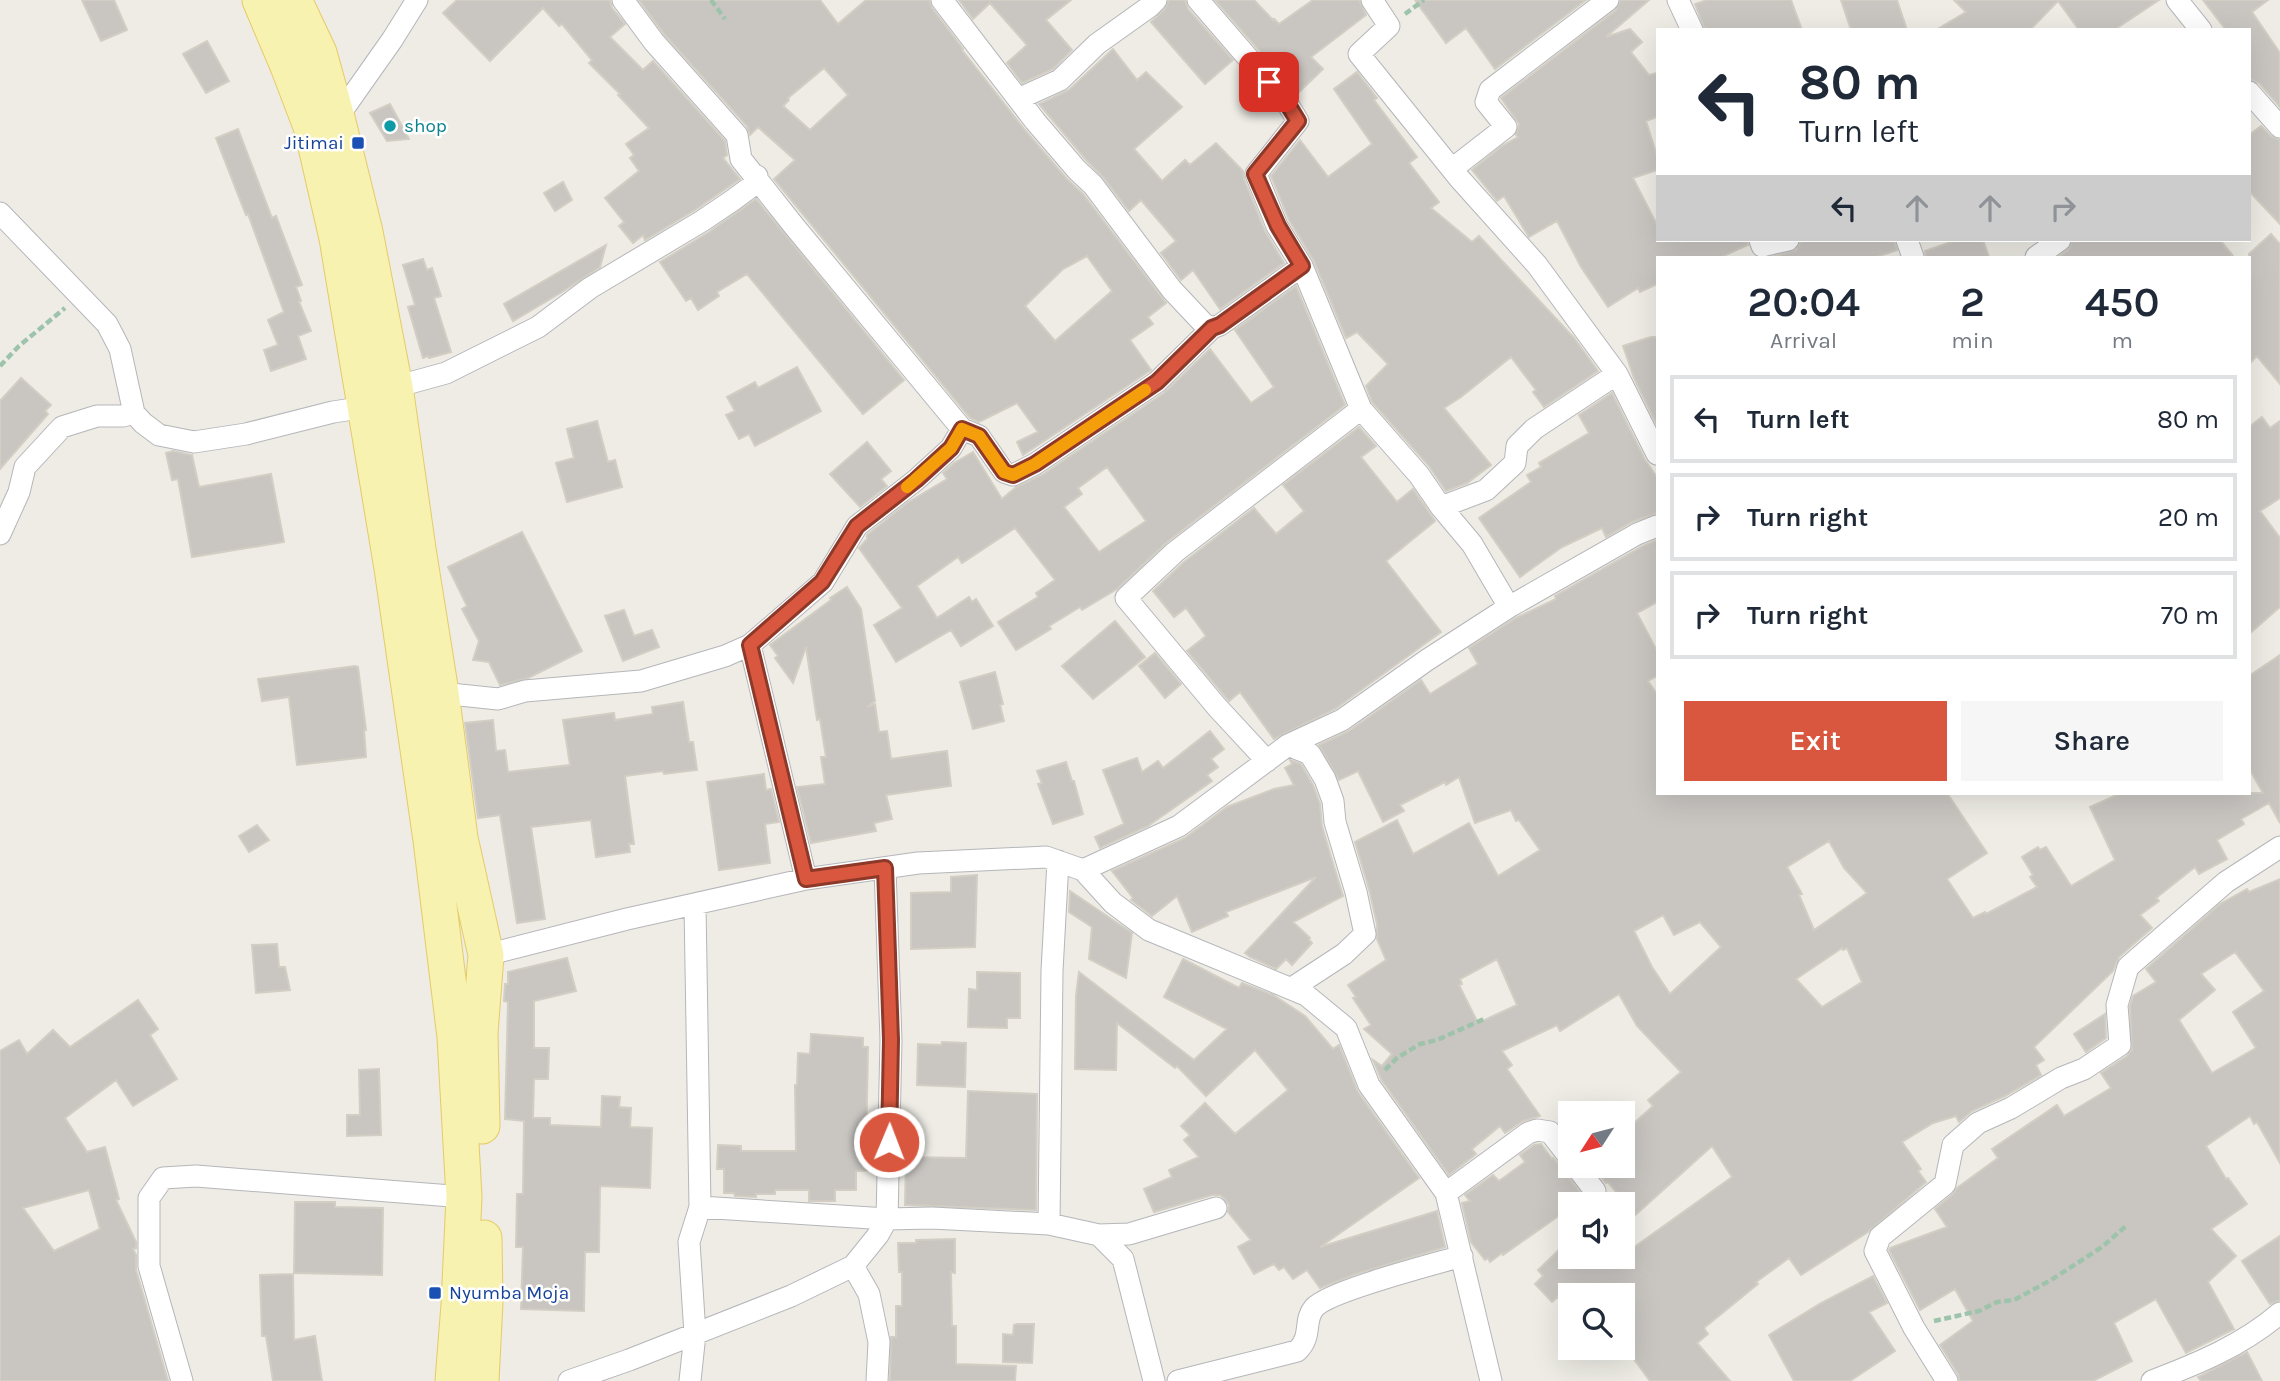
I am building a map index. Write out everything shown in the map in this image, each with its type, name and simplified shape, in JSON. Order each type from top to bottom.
[{"type":"main road","points":[[260,0],[288,66],[325,124],[365,232],[395,387],[460,838],[486,955],[481,1033],[485,1302],[481,1381]]},
{"type":"main road","points":[[294,0],[319,53],[337,238],[392,568],[446,959],[464,1197],[453,1381]]},
{"type":"street","points":[[325,124],[392,40],[417,0]]},
{"type":"street","points":[[623,0],[654,43],[737,135],[741,159],[794,226],[962,429],[979,436],[1004,472],[1013,475],[1035,464],[1157,382],[1212,328],[1302,266]]},
{"type":"street","points":[[942,0],[1018,99],[1106,201],[1172,290],[1204,324],[1212,328]]},
{"type":"street","points":[[1018,99],[1060,80],[1097,44],[1156,0]]},
{"type":"street","points":[[1198,0],[1287,103],[1298,121],[1255,174],[1278,226],[1302,266],[1361,409],[1419,475],[1472,544],[1509,607]]},
{"type":"street","points":[[1372,0],[1389,26],[1359,54],[1452,169],[1537,265],[1617,374],[1656,452]]},
{"type":"street","points":[[1452,169],[1506,127],[1486,102],[1490,90],[1608,0]]},
{"type":"street","points":[[1678,0],[1691,28]]},
{"type":"street","points":[[2177,0],[2199,28]]},
{"type":"street","points":[[2252,101],[2280,127]]},
{"type":"street","points":[[395,387],[446,373],[538,327],[590,288],[733,200],[752,186],[757,176]]},
{"type":"street","points":[[0,214],[107,324],[120,349],[134,413],[159,435],[194,442],[246,434],[333,412],[366,407]]},
{"type":"street","points":[[1761,242],[1762,246],[1779,242]]},
{"type":"street","points":[[2037,256],[2057,242]]},
{"type":"street","points":[[1441,507],[1486,490],[1515,463],[1517,446],[1534,429],[1617,374]]},
{"type":"street","points":[[1267,761],[1217,707],[1126,598],[1175,552],[1361,409]]},
{"type":"street","points":[[0,534],[19,492],[25,467],[62,427],[97,416],[123,416],[134,413]]},
{"type":"street","points":[[441,693],[498,699],[525,691],[641,681],[724,656],[750,645],[822,582],[857,526],[943,456],[962,429]]},
{"type":"street","points":[[1083,870],[1179,826],[1288,745],[1342,720],[1509,607],[1637,534],[1656,526]]},
{"type":"street","points":[[750,645],[806,879]]},
{"type":"street","points":[[1288,745],[1310,754],[1325,779],[1333,801],[1335,822],[1356,892],[1365,934],[1344,954],[1292,988]]},
{"type":"street","points":[[1947,1381],[1913,1328],[1875,1251],[1880,1237],[1945,1184],[1952,1145],[1979,1123],[2084,1069],[2120,1045],[2117,1005],[2129,967],[2226,882],[2280,847]]},
{"type":"street","points":[[486,955],[627,919],[806,879],[918,863],[1046,857],[1083,870],[1114,903],[1149,930],[1195,951],[1292,988],[1306,995],[1346,1028],[1369,1085],[1446,1193],[1491,1381]]},
{"type":"street","points":[[1049,1224],[1052,971],[1058,861]]},
{"type":"street","points":[[569,1381],[791,1296],[853,1266],[878,1235],[887,1219],[891,1040],[885,868]]},
{"type":"street","points":[[690,1381],[695,1334],[689,1242],[700,1207],[695,905]]},
{"type":"street","points":[[1446,1193],[1528,1133],[1537,1130],[1550,1132],[1558,1142]]},
{"type":"street","points":[[182,1381],[149,1266],[149,1198],[163,1178],[195,1176],[464,1197]]},
{"type":"street","points":[[1585,1178],[1595,1191]]},
{"type":"street","points":[[700,1207],[887,1219],[932,1218],[1049,1224],[1098,1235],[1129,1234],[1216,1208]]},
{"type":"street","points":[[1098,1235],[1123,1259],[1154,1381]]},
{"type":"street","points":[[1178,1381],[1297,1351],[1305,1343],[1310,1316],[1320,1303],[1356,1288],[1462,1256]]},
{"type":"street","points":[[853,1266],[869,1294],[872,1306],[879,1342],[877,1381]]},
{"type":"street","points":[[2152,1381],[2190,1367],[2258,1332],[2280,1313]]},
{"type":"path","points":[[711,0],[725,19]]},
{"type":"path","points":[[0,366],[63,309],[83,300]]},
{"type":"path","points":[[1369,1085],[1397,1058],[1420,1044],[1437,1040],[1484,1019]]},
{"type":"path","points":[[1913,1328],[1942,1317],[1979,1311],[1997,1302],[2014,1300],[2102,1247],[2127,1225]]},
{"type":"building","points":[[82,0],[114,0],[127,30],[101,41]]},
{"type":"building","points":[[457,0],[610,0],[612,8],[625,24],[610,37],[643,70],[653,61],[725,141],[727,155],[723,158],[740,179],[645,240],[643,235],[633,243],[619,226],[624,222],[605,198],[639,171],[630,158],[634,155],[626,144],[649,128],[589,63],[592,60],[562,24],[559,26],[543,8],[490,61],[443,13]]},
{"type":"building","points":[[639,0],[820,0],[838,24],[866,0],[929,0],[962,50],[1025,130],[1083,194],[1166,303],[1148,317],[1153,324],[1130,340],[1151,370],[1023,455],[1017,442],[1038,432],[1017,403],[979,422],[970,418],[774,179],[795,160],[758,127],[750,135],[747,126],[664,34]],"holes":[[[824,68],[848,95],[810,130],[783,106],[788,98]],[[1087,256],[1112,291],[1055,341],[1025,306],[1063,269]]]},
{"type":"building","points":[[959,0],[1071,0],[1046,20],[1072,50],[1053,69],[1022,83],[1007,63],[1027,45],[990,3],[973,19]]},
{"type":"building","points":[[1169,0],[1185,0],[1188,9],[1233,60],[1205,84],[1151,22],[1165,9]]},
{"type":"building","points":[[1215,0],[1254,0],[1279,24],[1313,0],[1359,0],[1366,15],[1311,57],[1323,69],[1297,94]]},
{"type":"building","points":[[1415,0],[1586,0],[1495,69],[1466,28],[1446,43]]},
{"type":"building","points":[[1621,0],[1649,0],[1606,37],[1630,29],[1642,42],[1631,52],[1649,75],[1656,73],[1656,117],[1646,121],[1656,153],[1656,170],[1633,178],[1656,223],[1656,242],[1747,242],[1748,245],[1723,256],[1656,256],[1656,284],[1640,292],[1638,288],[1608,307],[1581,267],[1557,221],[1529,237],[1504,196],[1497,201],[1472,170],[1518,137],[1516,135],[1519,124],[1501,98],[1616,10]]},
{"type":"building","points":[[1707,0],[1791,0],[1801,28],[1704,28],[1695,4]]},
{"type":"building","points":[[1841,0],[1897,0],[1906,28],[1850,28]]},
{"type":"building","points":[[1954,0],[2159,0],[2117,28],[2078,28],[2058,1],[2032,28],[1939,28],[1966,12]]},
{"type":"building","points":[[2203,0],[2268,0],[2252,12],[2280,53],[2280,107],[2259,83],[2251,80],[2251,28],[2224,28]]},
{"type":"building","points":[[207,41],[229,81],[206,93],[183,54]]},
{"type":"building","points":[[1113,49],[1137,80],[1146,72],[1182,107],[1134,149],[1162,181],[1185,160],[1190,165],[1216,143],[1243,171],[1265,231],[1284,263],[1220,309],[1193,270],[1181,280],[1161,253],[1176,241],[1141,200],[1129,211],[1039,104],[1069,90]]},
{"type":"building","points":[[1357,72],[1377,98],[1374,100],[1417,157],[1409,163],[1439,202],[1431,208],[1472,242],[1479,236],[1574,338],[1598,371],[1544,407],[1533,392],[1536,390],[1511,357],[1444,408],[1491,465],[1467,483],[1446,491],[1429,466],[1372,402],[1366,386],[1388,364],[1357,332],[1346,338],[1314,261],[1289,220],[1271,176],[1300,140],[1328,177],[1372,144],[1334,89]]},
{"type":"building","name":"shop","points":[[390,104],[409,139],[387,141],[370,113]]},
{"type":"building","points":[[2261,126],[2271,136],[2280,140],[2280,224],[2251,193],[2251,134]]},
{"type":"building","points":[[238,129],[272,218],[276,216],[302,285],[296,287],[311,331],[298,336],[306,359],[271,371],[264,350],[278,345],[268,320],[284,312],[248,214],[246,215],[216,138]]},
{"type":"building","points":[[563,182],[572,200],[555,211],[544,193]]},
{"type":"building","points":[[756,199],[904,380],[863,414],[747,274],[717,292],[719,296],[698,310],[691,298],[686,301],[660,262]]},
{"type":"building","points":[[2271,234],[2280,244],[2280,384],[2257,356],[2251,362],[2249,254]]},
{"type":"building","points":[[1800,242],[1895,242],[1897,250],[1879,256],[1775,256],[1796,250]]},
{"type":"building","points":[[1951,242],[1984,242],[1989,256],[1926,256],[1925,251]]},
{"type":"building","points":[[2072,242],[2222,242],[2233,256],[2059,256],[2068,250]]},
{"type":"building","points":[[606,245],[600,267],[513,321],[504,304]]},
{"type":"building","points":[[423,259],[427,270],[432,268],[441,296],[434,298],[451,352],[429,358],[423,358],[408,307],[415,305],[403,265]]},
{"type":"building","points":[[1296,286],[1345,405],[1167,542],[1117,589],[1082,610],[1080,607],[1016,650],[998,622],[1038,597],[1036,593],[1055,580],[1015,528],[962,563],[958,557],[917,586],[937,618],[969,597],[972,602],[976,599],[993,626],[961,646],[951,630],[896,662],[874,625],[902,608],[859,548],[867,535],[907,503],[947,479],[943,473],[973,452],[1002,499],[1016,487],[1042,475],[1164,393],[1210,349],[1251,403],[1274,387],[1235,330]],"holes":[[[1107,467],[1146,521],[1099,552],[1064,507],[1082,494],[1078,488]]]},
{"type":"building","points":[[1656,337],[1656,423],[1634,378],[1623,346]]},
{"type":"building","points":[[797,367],[821,411],[755,446],[749,434],[739,439],[726,415],[735,411],[727,397],[755,382],[758,388]]},
{"type":"building","points":[[21,378],[51,405],[45,411],[48,414],[0,469],[0,401]]},
{"type":"building","points":[[1612,393],[1645,460],[1656,476],[1656,513],[1632,522],[1606,537],[1602,528],[1562,547],[1520,577],[1479,518],[1531,482],[1527,475],[1541,467],[1539,463],[1589,433],[1579,415]]},
{"type":"building","points":[[2262,417],[2270,428],[2280,421],[2280,498],[2260,511],[2280,538],[2280,607],[2251,632],[2251,425]]},
{"type":"building","points":[[597,421],[608,462],[615,460],[622,487],[567,502],[556,463],[574,458],[567,429]]},
{"type":"building","points":[[1359,427],[1376,446],[1361,457],[1397,502],[1413,489],[1435,521],[1386,561],[1441,632],[1335,709],[1274,739],[1240,692],[1229,701],[1187,651],[1206,636],[1186,608],[1174,617],[1153,591],[1184,562],[1254,508],[1276,534],[1304,511],[1283,485]]},
{"type":"building","points":[[867,442],[891,471],[881,479],[887,486],[860,507],[830,474]]},
{"type":"building","points":[[173,451],[192,455],[199,487],[271,474],[284,542],[192,557],[178,479],[172,480],[166,453]]},
{"type":"building","points":[[522,532],[582,651],[528,678],[500,685],[489,662],[473,660],[479,641],[462,609],[467,606],[448,567]]},
{"type":"building","points":[[1656,540],[1656,603],[1637,613],[1656,649],[1656,677],[1648,681],[1656,693],[1656,795],[1948,795],[1987,853],[1947,879],[1973,918],[2037,887],[2022,857],[2038,847],[2040,850],[2046,847],[2071,886],[2115,860],[2090,807],[2117,795],[2263,793],[2251,772],[2251,675],[2280,655],[2280,823],[2269,803],[2241,819],[2244,824],[2217,840],[2227,859],[2199,874],[2195,867],[2156,898],[2159,901],[2140,915],[2152,928],[2119,957],[2113,971],[2034,1047],[2044,1060],[2036,1065],[2041,1075],[1972,1111],[1959,1122],[1956,1116],[1933,1123],[1902,1142],[1921,1169],[1918,1171],[1926,1182],[1868,1232],[1801,1275],[1789,1258],[1756,1282],[1758,1284],[1704,1328],[1708,1334],[1697,1343],[1730,1381],[1650,1381],[1635,1360],[1635,1283],[1558,1283],[1558,1297],[1552,1302],[1535,1284],[1543,1276],[1538,1270],[1558,1251],[1558,1269],[1635,1269],[1635,1247],[1732,1177],[1712,1146],[1635,1215],[1635,1192],[1616,1192],[1602,1178],[1635,1178],[1635,1122],[1653,1106],[1648,1100],[1681,1072],[1637,1026],[1619,994],[1560,1031],[1557,1025],[1502,1051],[1512,1065],[1507,1069],[1540,1116],[1523,1121],[1505,1133],[1500,1126],[1472,1149],[1476,1154],[1449,1175],[1381,1079],[1373,1060],[1382,1066],[1392,1054],[1364,1029],[1371,1025],[1353,998],[1356,997],[1348,985],[1386,960],[1377,939],[1377,924],[1355,842],[1397,820],[1413,854],[1469,823],[1498,876],[1540,850],[1519,820],[1516,821],[1511,810],[1475,823],[1459,777],[1400,805],[1404,811],[1383,822],[1358,771],[1339,780],[1319,745],[1349,731],[1421,680],[1430,694],[1478,664],[1469,648],[1516,618],[1556,599],[1555,596]],"holes":[[[1829,841],[1844,868],[1867,893],[1814,930],[1799,895],[1802,894],[1787,867]],[[1663,915],[1674,935],[1700,922],[1721,947],[1670,994],[1652,967],[1634,931]],[[1842,948],[1847,948],[1862,982],[1822,1007],[1796,979]],[[1497,959],[1517,1005],[1478,1023],[1459,985],[1462,984],[1460,979]]]},
{"type":"building","points":[[847,587],[861,609],[875,701],[867,707],[875,704],[879,732],[887,731],[891,759],[947,751],[951,786],[886,795],[892,819],[874,823],[876,831],[811,843],[797,787],[825,784],[821,757],[826,757],[820,719],[817,720],[806,647],[793,683],[775,658],[778,656],[770,645]]},
{"type":"building","points":[[624,610],[634,636],[652,630],[659,647],[623,661],[605,616]]},
{"type":"building","points":[[1115,621],[1145,657],[1093,699],[1062,666]]},
{"type":"building","points":[[1155,653],[1181,684],[1165,698],[1139,666]]},
{"type":"building","points":[[358,667],[366,730],[366,757],[297,765],[289,697],[262,701],[258,679]]},
{"type":"building","points":[[995,672],[1004,721],[973,729],[960,682]]},
{"type":"building","points":[[683,702],[689,742],[693,742],[697,770],[625,776],[634,844],[629,844],[630,852],[596,857],[591,820],[531,827],[545,919],[517,923],[500,815],[478,818],[465,723],[493,720],[496,751],[505,750],[508,772],[570,765],[563,720],[614,713],[615,720],[653,714],[652,707]]},
{"type":"building","points":[[1210,731],[1224,749],[1211,759],[1218,767],[1207,775],[1212,781],[1148,826],[1100,848],[1095,837],[1124,824],[1103,770],[1137,758],[1142,772],[1158,761],[1163,768]]},
{"type":"building","points":[[1290,760],[1301,764],[1313,785],[1343,896],[1293,922],[1312,943],[1292,965],[1286,959],[1276,969],[1245,953],[1316,877],[1226,912],[1228,916],[1192,932],[1177,896],[1152,916],[1131,900],[1133,898],[1112,871],[1185,838],[1227,807],[1274,789],[1294,785],[1285,768],[1292,764]]},
{"type":"building","points":[[1066,762],[1083,814],[1053,824],[1038,784],[1042,783],[1037,771]]},
{"type":"building","points":[[764,774],[766,790],[771,789],[779,822],[765,824],[770,863],[719,870],[707,782]]},
{"type":"building","points":[[257,825],[269,840],[249,852],[239,836]]},
{"type":"building","points":[[977,875],[975,947],[911,949],[911,893],[951,892],[951,877]]},
{"type":"building","points":[[2280,879],[2280,1163],[2257,1122],[2254,1124],[2250,1116],[2206,1146],[2226,1179],[2228,1178],[2247,1204],[2211,1229],[2236,1256],[2208,1282],[2234,1329],[2186,1353],[2156,1299],[2114,1323],[2132,1361],[2093,1381],[1960,1381],[1940,1345],[1973,1321],[1955,1289],[1920,1310],[1890,1248],[1947,1227],[1935,1209],[1957,1188],[1998,1158],[1992,1149],[2057,1105],[2064,1116],[2111,1088],[2101,1073],[2132,1050],[2130,1006],[2133,996],[2156,982],[2146,969],[2220,904],[2247,889],[2249,892]],"holes":[[[2235,952],[2264,991],[2233,1012],[2256,1048],[2212,1073],[2179,1020],[2215,990],[2201,974]]]},
{"type":"building","points":[[1070,891],[1132,933],[1126,978],[1089,959],[1092,927],[1069,912]]},
{"type":"building","points":[[277,944],[279,967],[285,967],[290,990],[256,993],[252,945]]},
{"type":"building","points":[[567,958],[576,991],[534,1001],[534,1048],[549,1048],[548,1079],[534,1079],[533,1118],[550,1118],[550,1125],[601,1127],[602,1096],[620,1097],[619,1107],[631,1108],[630,1127],[652,1128],[650,1188],[600,1186],[599,1252],[585,1252],[584,1311],[521,1309],[523,1247],[516,1247],[517,1194],[523,1194],[524,1121],[505,1119],[508,1002],[504,1001],[505,984],[508,984],[508,972]]},
{"type":"building","points":[[1183,959],[1239,988],[1242,983],[1273,995],[1305,1016],[1333,1049],[1339,1045],[1358,1092],[1419,1178],[1320,1247],[1437,1211],[1445,1247],[1320,1288],[1307,1270],[1293,1279],[1284,1267],[1279,1270],[1274,1264],[1254,1274],[1238,1247],[1251,1240],[1228,1212],[1229,1205],[1220,1195],[1154,1212],[1144,1189],[1172,1177],[1169,1170],[1199,1157],[1184,1140],[1190,1135],[1181,1126],[1205,1103],[1235,1134],[1288,1090],[1255,1050],[1206,1096],[1177,1066],[1175,1068],[1117,1023],[1116,1070],[1075,1069],[1079,972],[1194,1060],[1227,1029],[1164,997]]},
{"type":"building","points":[[977,972],[1020,973],[1020,1018],[1007,1018],[1007,1028],[968,1027],[969,989],[977,990]]},
{"type":"building","points":[[138,1000],[158,1029],[150,1035],[177,1079],[133,1106],[116,1080],[65,1118],[87,1152],[105,1147],[119,1199],[116,1200],[136,1242],[136,1248],[133,1249],[136,1255],[136,1270],[168,1381],[0,1381],[0,1051],[19,1040],[27,1054],[53,1030],[70,1047]],"holes":[[[89,1190],[100,1229],[54,1251],[23,1208]]]},
{"type":"building","points":[[2105,1014],[2106,1038],[2086,1052],[2074,1034]]},
{"type":"building","points":[[811,1034],[863,1038],[863,1047],[868,1047],[866,1149],[875,1149],[875,1170],[856,1171],[856,1190],[835,1190],[835,1201],[809,1201],[809,1190],[775,1190],[775,1194],[756,1194],[756,1197],[724,1193],[724,1169],[717,1169],[718,1145],[741,1146],[741,1151],[796,1151],[795,1085],[798,1053],[810,1054]]},
{"type":"building","points":[[942,1042],[966,1043],[965,1087],[917,1085],[918,1044],[941,1045]]},
{"type":"building","points":[[379,1069],[381,1135],[347,1136],[347,1115],[360,1115],[359,1070]]},
{"type":"building","points":[[968,1091],[1037,1094],[1036,1210],[905,1205],[906,1157],[966,1158]]},
{"type":"building","points":[[1541,1144],[1558,1164],[1558,1178],[1570,1178],[1580,1192],[1558,1192],[1558,1216],[1503,1255],[1502,1253],[1490,1262],[1488,1258],[1485,1260],[1471,1242],[1462,1203],[1470,1201],[1465,1195],[1493,1175],[1499,1181],[1525,1162],[1520,1155],[1534,1145]]},
{"type":"building","points":[[295,1202],[335,1202],[335,1207],[383,1208],[382,1275],[294,1273]]},
{"type":"building","points":[[2280,1236],[2280,1300],[2270,1304],[2242,1261]]},
{"type":"building","points":[[955,1239],[955,1273],[951,1272],[956,1364],[1016,1366],[1015,1381],[890,1381],[891,1337],[896,1337],[896,1306],[902,1306],[902,1272],[899,1272],[898,1243]]},
{"type":"building","points":[[293,1274],[294,1340],[315,1336],[322,1381],[273,1381],[266,1336],[262,1336],[260,1275]]},
{"type":"building","points":[[1873,1276],[1887,1303],[1869,1312],[1895,1351],[1850,1381],[1794,1381],[1769,1335],[1821,1303]]},
{"type":"building","points":[[1034,1324],[1032,1363],[1003,1362],[1003,1334],[1013,1335],[1014,1325]]},
{"type":"building","points":[[2247,1352],[2262,1381],[2201,1381],[2198,1377]]},
{"type":"slow traffic","points":[[907,487],[951,448],[962,429],[979,436],[1004,472],[1013,475],[1035,464],[1145,390]]},
{"type":"place","name":"shop","points":[[390,126]]},
{"type":"place","name":"Jitimai","points":[[358,143]]},
{"type":"place","name":"Nyumba Moja","points":[[435,1293]]},
{"type":"route","points":[[889,1142],[891,1040],[885,868],[806,879],[750,645],[822,582],[857,526],[916,480],[951,448],[962,429],[979,436],[1004,472],[1013,475],[1035,464],[1157,382],[1212,328],[1302,266],[1278,226],[1255,174],[1298,121],[1269,82]]}]
